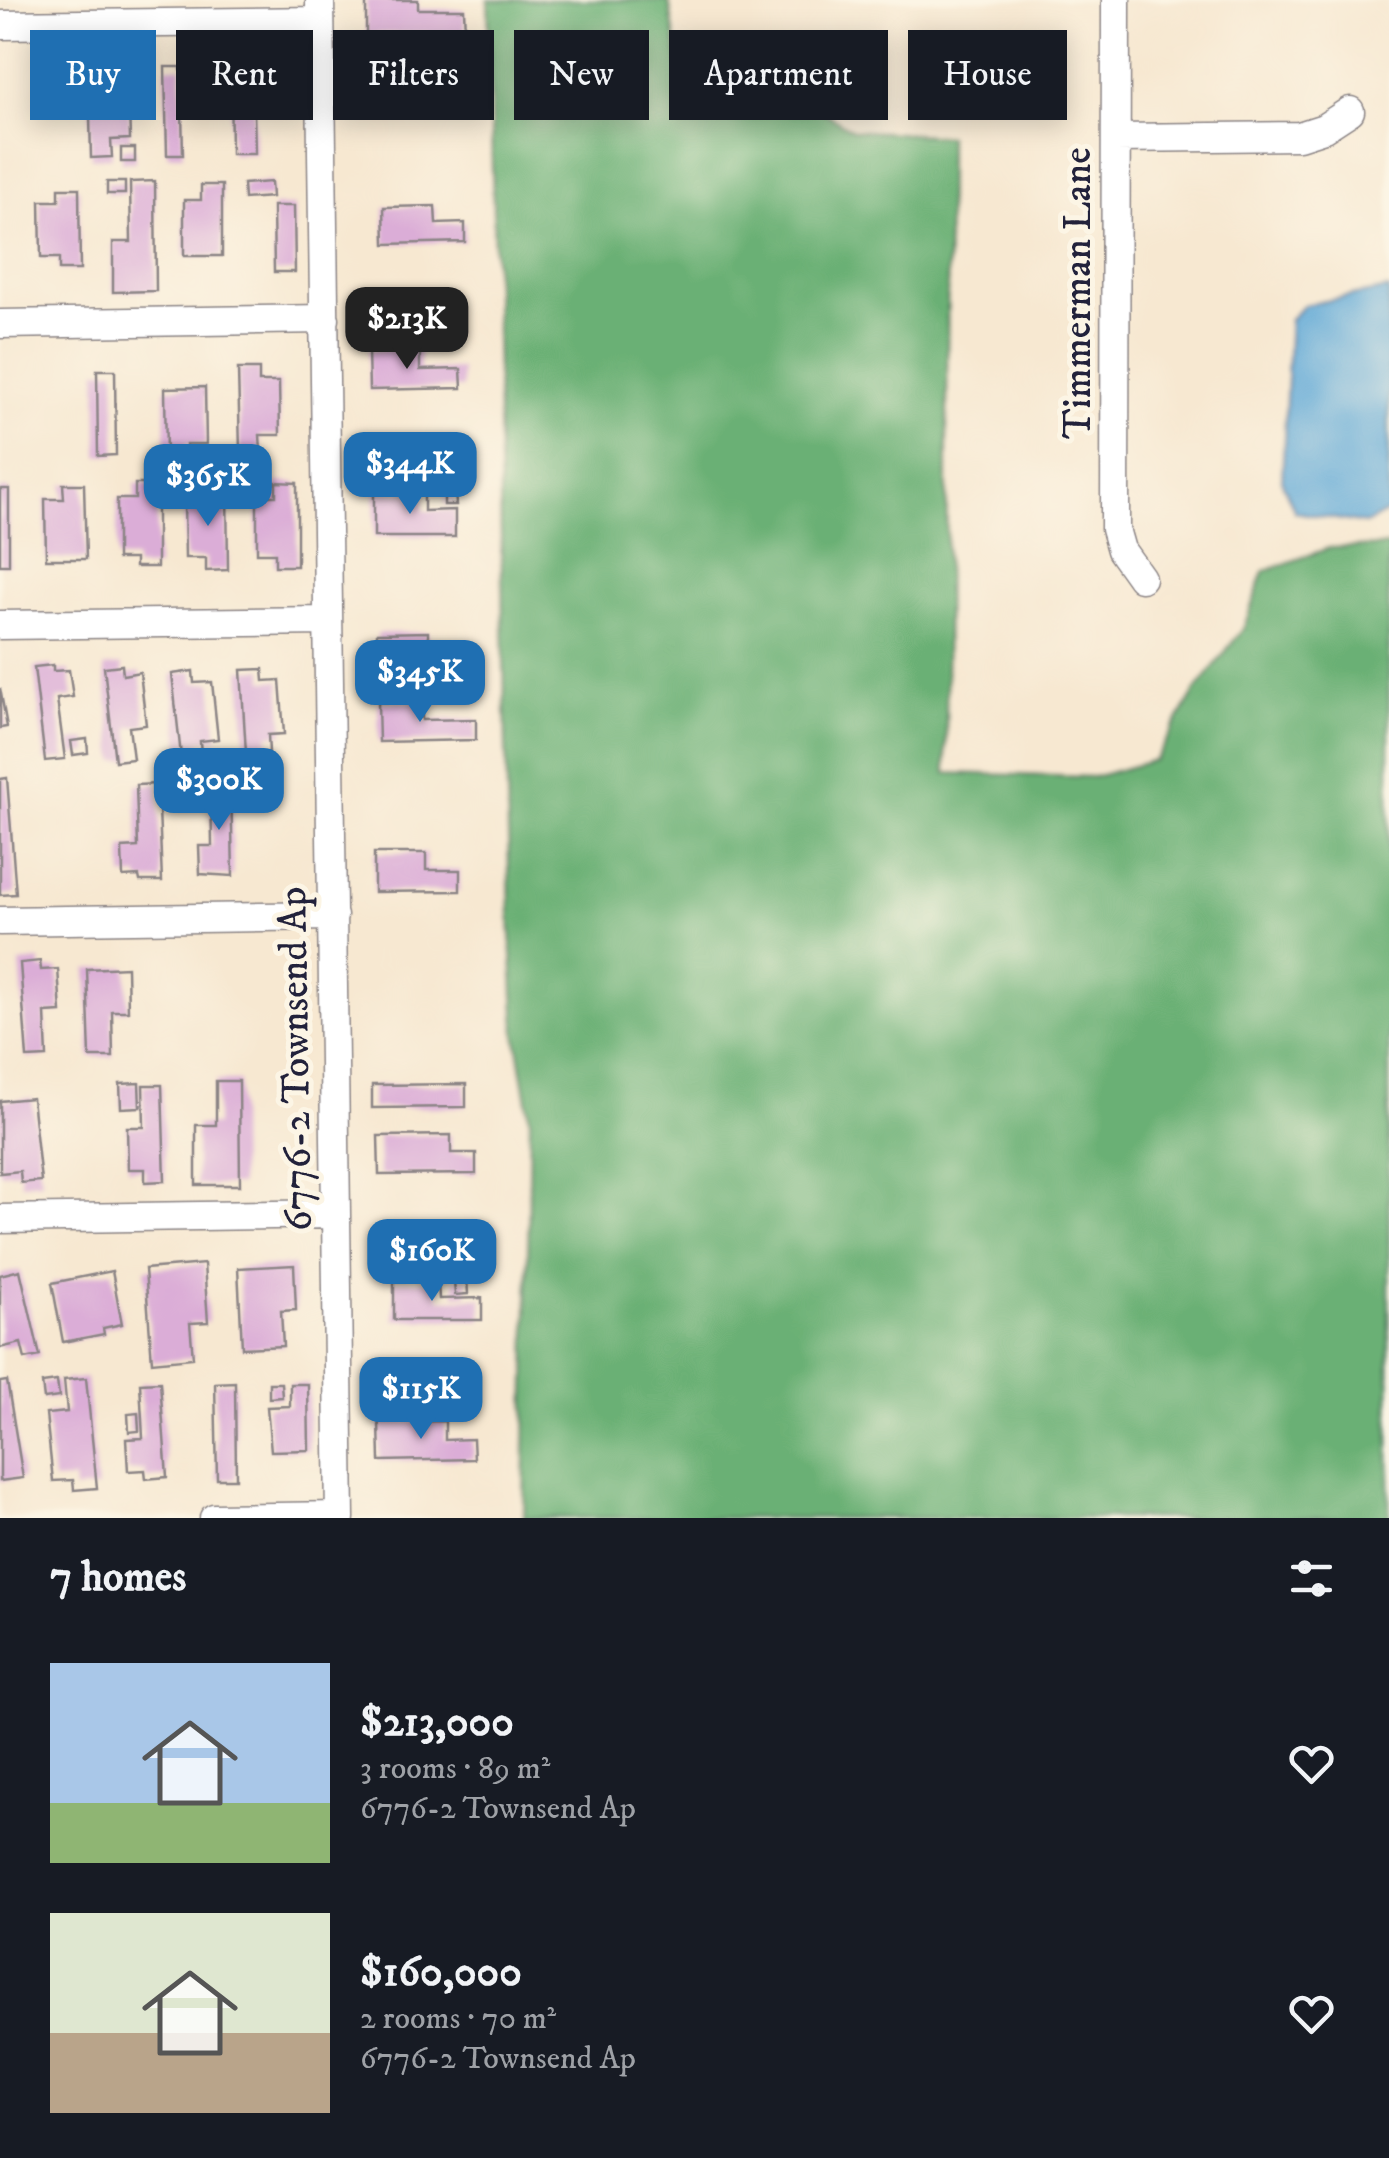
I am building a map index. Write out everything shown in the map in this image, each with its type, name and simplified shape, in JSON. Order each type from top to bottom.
[{"type":"street","name":"Timmerman Lane","points":[[1116,0],[1115,529],[1121,550],[1141,578]]},
{"type":"street","points":[[0,25],[320,10]]},
{"type":"street","name":"6776-2 Townsend Ap","points":[[320,10],[340,1517]]},
{"type":"street","points":[[1116,138],[1298,136],[1324,128],[1350,110]]},
{"type":"street","points":[[0,324],[325,320]]},
{"type":"street","points":[[0,625],[328,621]]},
{"type":"street","points":[[0,921],[332,916]]},
{"type":"street","points":[[0,1219],[336,1214]]},
{"type":"street","points":[[214,1518],[340,1517]]},
{"type":"green space","points":[[488,0],[669,0],[674,30],[669,30],[669,120],[837,120],[853,130],[948,136],[946,773],[1094,777],[1155,760],[1194,693],[1244,627],[1264,571],[1329,548],[1389,546],[1389,1518],[524,1518],[530,1120],[516,1034],[510,914],[491,120],[494,120],[494,30],[489,30]]},
{"type":"water","points":[[1389,289],[1389,511],[1365,524],[1295,512],[1282,482],[1290,319],[1304,305]]},
{"type":"building","points":[[366,0],[418,0],[418,9],[464,9],[465,30],[366,30]]},
{"type":"building","points":[[165,67],[176,67],[176,120],[182,120],[183,155],[167,155]]},
{"type":"building","points":[[90,120],[129,120],[130,139],[111,140],[112,157],[91,158]]},
{"type":"building","points":[[231,120],[254,120],[255,154],[231,154]]},
{"type":"building","points":[[121,148],[135,148],[135,162],[121,162]]},
{"type":"building","points":[[155,181],[156,291],[113,292],[113,242],[131,242],[130,182]]},
{"type":"building","points":[[107,182],[125,182],[125,194],[107,194]]},
{"type":"building","points":[[271,182],[272,197],[244,199],[243,184]]},
{"type":"building","points":[[201,185],[222,185],[222,256],[184,256],[184,200],[201,200]]},
{"type":"building","points":[[59,188],[79,188],[80,270],[59,270],[59,258],[41,258],[40,201],[59,201]]},
{"type":"building","points":[[273,206],[294,206],[295,272],[274,272]]},
{"type":"building","points":[[435,206],[436,224],[465,223],[465,242],[385,244],[384,207]]},
{"type":"building","points":[[420,349],[420,370],[461,369],[462,388],[369,390],[368,350]]},
{"type":"building","points":[[238,369],[259,369],[259,382],[279,382],[280,435],[260,435],[261,451],[240,452]]},
{"type":"building","points":[[97,370],[115,370],[116,455],[98,456]]},
{"type":"building","points":[[205,387],[206,444],[186,444],[187,459],[166,459],[165,388]]},
{"type":"building","points":[[276,482],[297,483],[297,566],[275,566],[275,553],[257,553],[257,496],[276,496]]},
{"type":"building","points":[[63,484],[84,484],[86,559],[46,559],[45,499],[64,499]]},
{"type":"building","points":[[135,484],[157,484],[157,567],[135,567],[135,559],[117,559],[117,499],[135,499]]},
{"type":"building","points":[[205,487],[227,487],[228,570],[206,571],[206,558],[185,558],[184,499],[205,499]]},
{"type":"building","points":[[0,489],[9,489],[9,565],[0,565]]},
{"type":"building","points":[[444,491],[455,491],[456,505],[444,505]]},
{"type":"building","points":[[374,492],[424,492],[424,511],[455,510],[455,537],[374,537]]},
{"type":"building","points":[[428,632],[428,651],[469,650],[469,670],[377,672],[377,633]]},
{"type":"building","points":[[53,665],[53,671],[69,670],[73,697],[57,699],[65,759],[45,761],[34,667]]},
{"type":"building","points":[[122,665],[123,675],[140,672],[146,725],[129,727],[133,759],[115,761],[104,667]]},
{"type":"building","points":[[263,669],[264,681],[280,680],[284,734],[268,735],[269,752],[246,753],[241,670]]},
{"type":"building","points":[[193,671],[194,683],[212,682],[218,739],[200,741],[201,754],[181,756],[172,674]]},
{"type":"building","points":[[0,688],[7,727],[0,728]]},
{"type":"building","points":[[378,702],[422,702],[422,720],[476,719],[476,740],[379,742]]},
{"type":"building","points":[[87,739],[88,753],[73,755],[71,741]]},
{"type":"building","points":[[190,777],[191,794],[177,795],[176,778]]},
{"type":"building","points":[[7,778],[16,894],[0,895],[0,779]]},
{"type":"building","points":[[211,781],[231,781],[233,876],[200,874],[199,846],[212,846]]},
{"type":"building","points":[[158,784],[162,881],[123,877],[122,848],[138,847],[136,785]]},
{"type":"building","points":[[374,853],[426,853],[426,870],[460,870],[460,891],[374,892]]},
{"type":"building","points":[[40,961],[41,970],[58,969],[61,1012],[45,1013],[47,1057],[27,1058],[20,963]]},
{"type":"building","points":[[127,967],[128,1011],[112,1011],[113,1057],[90,1057],[87,969]]},
{"type":"building","points":[[216,1081],[239,1081],[240,1185],[196,1185],[196,1125],[216,1125]]},
{"type":"building","points":[[139,1083],[140,1107],[121,1108],[120,1084]]},
{"type":"building","points":[[466,1084],[466,1107],[372,1108],[372,1085]]},
{"type":"building","points":[[143,1085],[162,1085],[165,1181],[145,1182],[145,1169],[128,1169],[127,1127],[144,1127]]},
{"type":"building","points":[[32,1098],[41,1181],[21,1183],[20,1171],[0,1173],[0,1101]]},
{"type":"building","points":[[451,1135],[451,1153],[476,1153],[476,1174],[379,1175],[378,1136]]},
{"type":"building","points":[[204,1264],[208,1322],[190,1323],[193,1358],[152,1362],[145,1269]]},
{"type":"building","points":[[294,1265],[296,1310],[281,1311],[283,1346],[242,1348],[238,1268]]},
{"type":"building","points":[[20,1270],[40,1356],[25,1359],[21,1343],[0,1348],[0,1275]]},
{"type":"building","points":[[112,1271],[122,1324],[103,1328],[104,1334],[63,1342],[52,1283]]},
{"type":"building","points":[[467,1279],[468,1294],[455,1295],[454,1280]]},
{"type":"building","points":[[394,1281],[438,1281],[439,1299],[482,1298],[482,1320],[394,1320]]},
{"type":"building","points":[[86,1378],[97,1488],[74,1490],[73,1480],[53,1481],[46,1414],[67,1412],[64,1380]]},
{"type":"building","points":[[7,1381],[23,1478],[0,1481],[0,1382]]},
{"type":"building","points":[[57,1381],[59,1397],[44,1399],[42,1383]]},
{"type":"building","points":[[160,1382],[167,1477],[146,1479],[145,1470],[128,1471],[126,1439],[143,1438],[140,1383]]},
{"type":"building","points":[[235,1382],[236,1479],[217,1479],[215,1383]]},
{"type":"building","points":[[269,1383],[281,1383],[282,1397],[269,1398]]},
{"type":"building","points":[[290,1384],[308,1384],[309,1450],[271,1451],[267,1407],[290,1406]]},
{"type":"building","points":[[138,1413],[139,1431],[129,1432],[128,1414]]},
{"type":"building","points":[[445,1421],[445,1440],[473,1439],[474,1459],[380,1461],[379,1422]]}]
